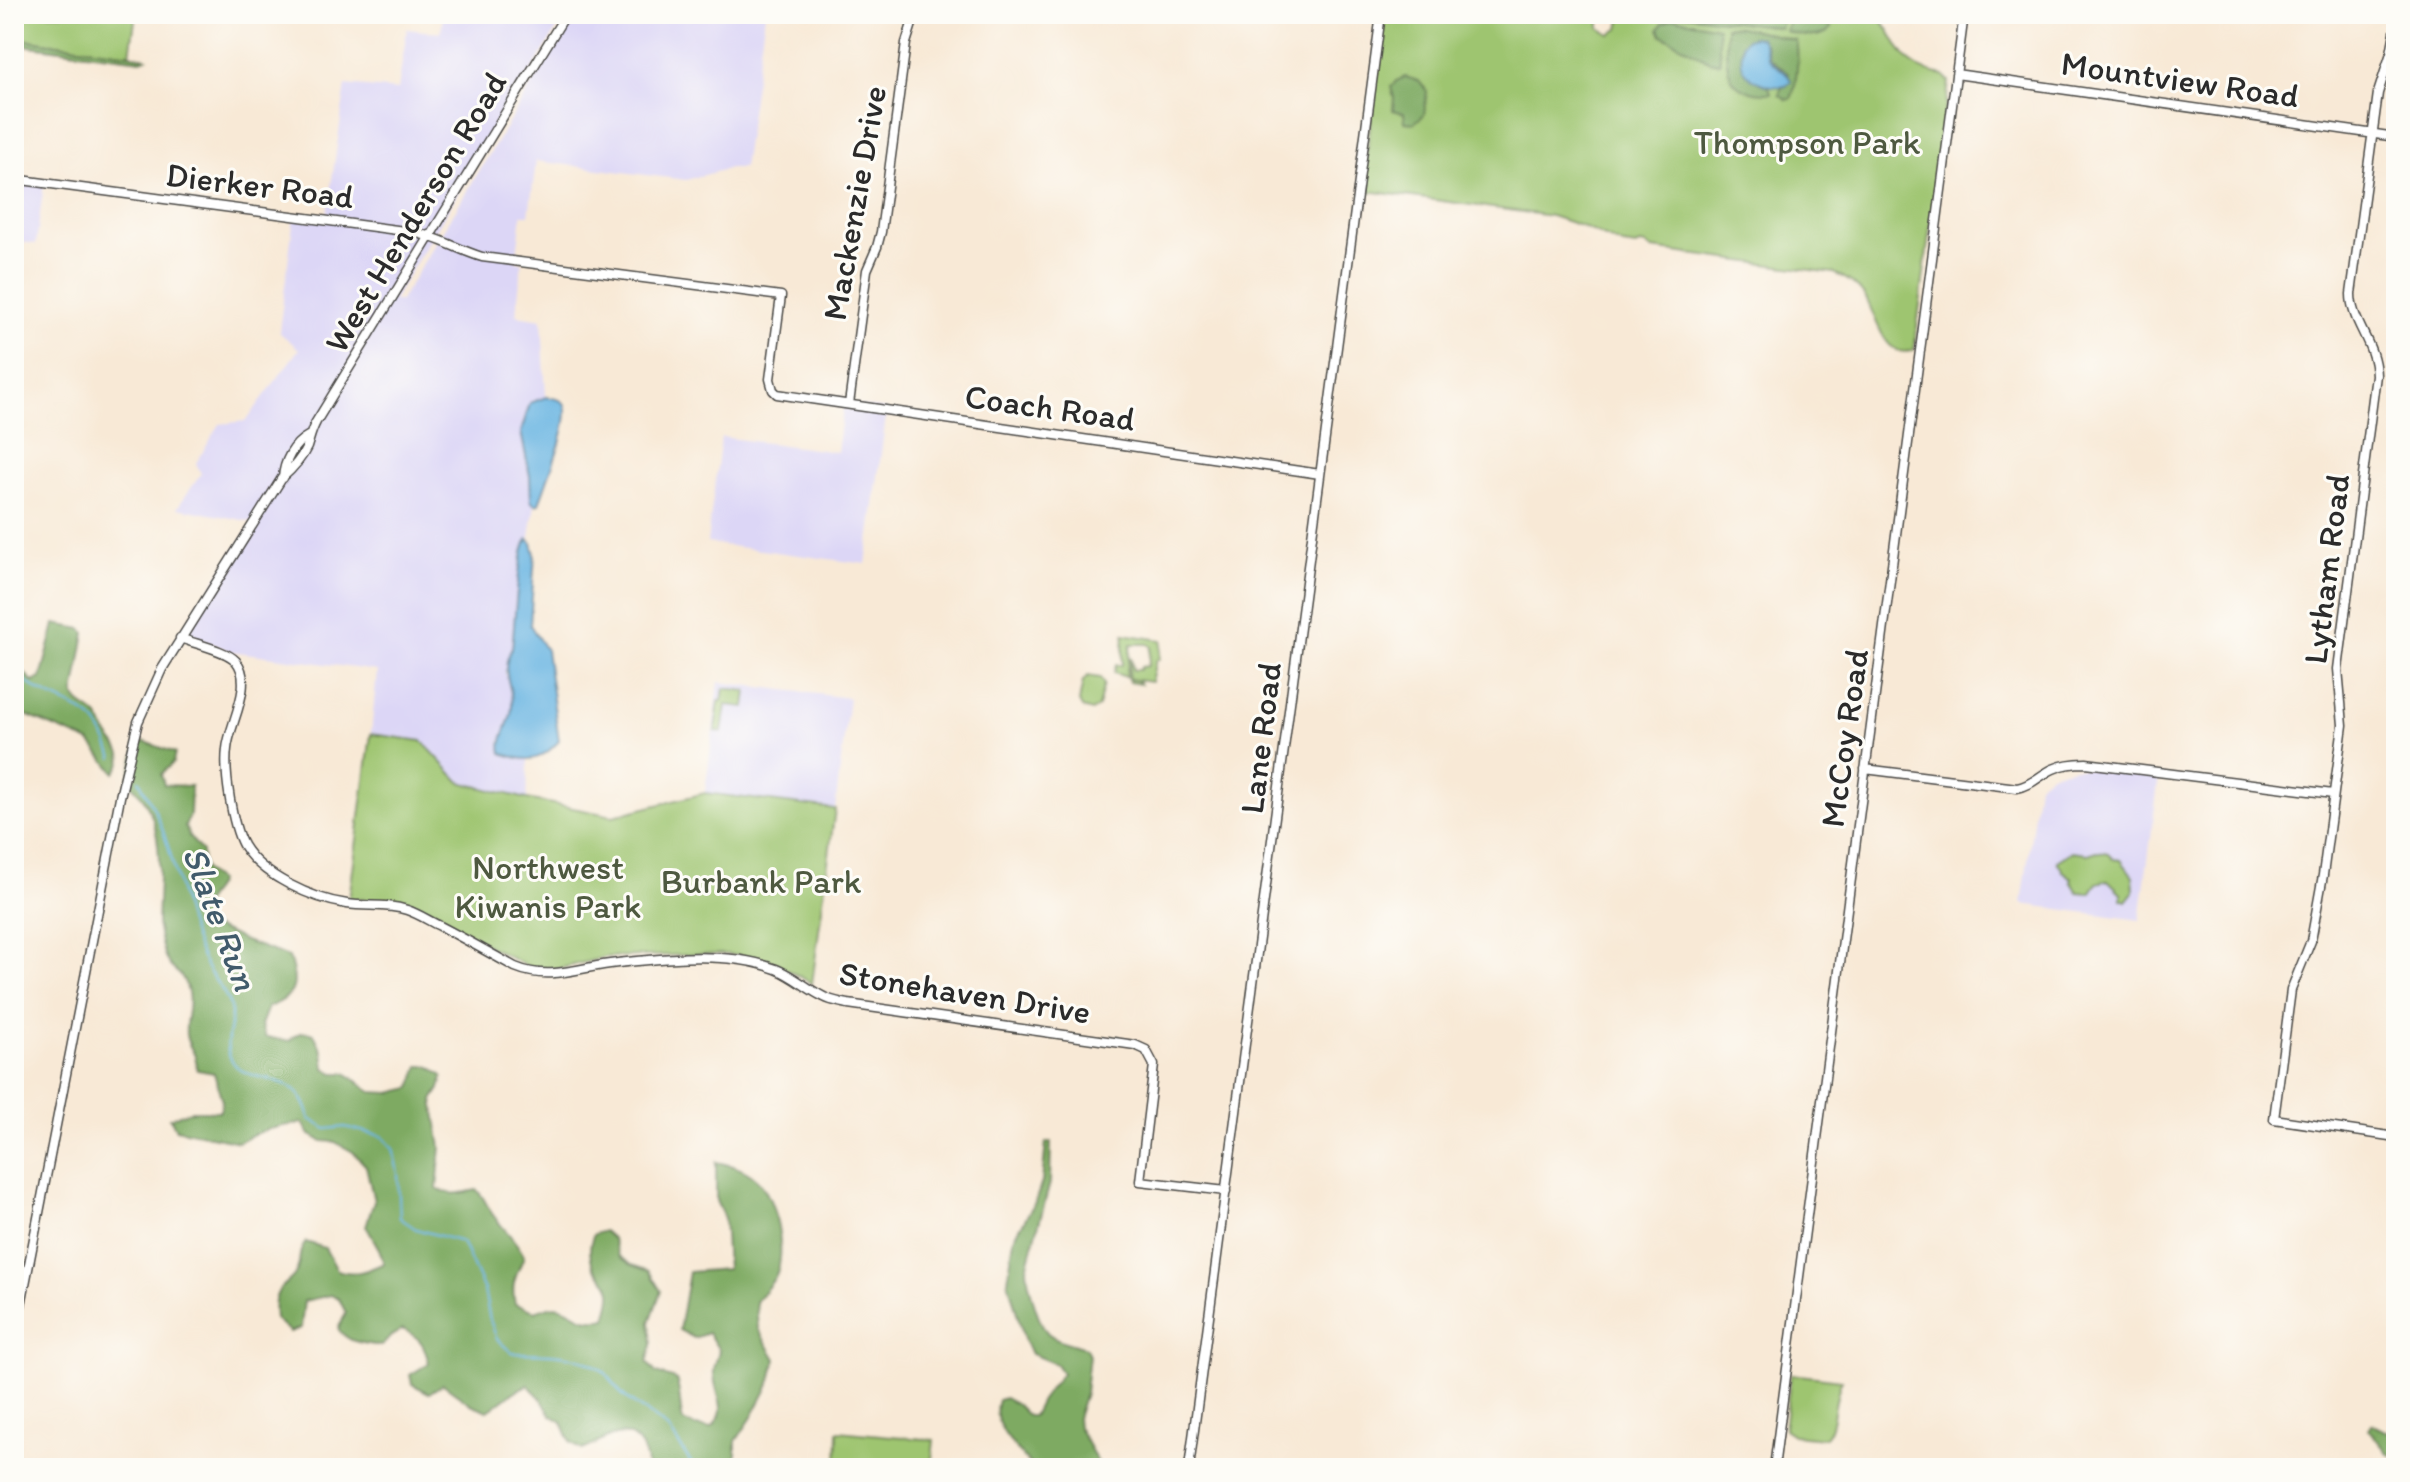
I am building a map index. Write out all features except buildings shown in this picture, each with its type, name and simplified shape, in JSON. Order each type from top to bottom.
[{"type":"street","name":"West Henderson Road","points":[[14,1341],[131,746],[149,696],[180,638],[282,478],[285,463],[301,440],[308,436],[566,14]]},
{"type":"street","name":"Mackenzie Drive","points":[[849,404],[867,270],[881,232],[906,43],[912,24],[920,14]]},
{"type":"street","name":"Lane Road","points":[[1189,1468],[1381,14]]},
{"type":"street","name":"McCoy Road","points":[[1774,1468],[1964,14]]},
{"type":"street","name":"Lytham Road","points":[[2396,27],[2378,93],[2351,303],[2372,350],[2376,375],[2338,669],[2343,713],[2315,925],[2291,990],[2274,1119],[2396,1137]]},
{"type":"street","name":"Mountview Road","points":[[1956,74],[2396,137]]},
{"type":"street","name":"Dierker Road","points":[[14,179],[431,235],[460,250],[485,257],[781,296],[770,379],[773,390]]},
{"type":"street","name":"Coach Road","points":[[773,390],[783,395],[1320,474]]},
{"type":"street","name":"Stonehaven Drive","points":[[180,638],[229,655],[241,669],[239,707],[226,756],[235,824],[244,845],[268,872],[338,902],[388,905],[407,910],[515,967],[534,973],[562,974],[627,962],[736,959],[792,976],[824,997],[848,1004],[1131,1044],[1146,1050],[1154,1069],[1140,1181],[1226,1191]]},
{"type":"street","points":[[1865,769],[2017,788],[2027,786],[2061,766],[2086,763],[2333,794]]},
{"type":"shaded area","points":[[443,14],[566,14],[393,301],[400,301],[575,14],[765,14],[743,168],[730,168],[686,180],[536,161],[529,215],[522,215],[516,261],[522,262],[516,315],[542,319],[546,397],[532,401],[521,432],[530,476],[531,501],[535,505],[512,648],[505,672],[512,701],[511,713],[500,743],[515,758],[528,760],[527,799],[459,782],[422,741],[371,734],[377,671],[230,651],[183,632],[253,522],[177,508],[201,474],[196,463],[220,424],[246,421],[299,349],[279,332],[294,216],[326,220],[346,85],[398,90],[407,29],[441,33]]},
{"type":"shaded area","points":[[14,179],[44,183],[36,244],[14,241]]},
{"type":"shaded area","points":[[844,403],[887,409],[866,564],[707,543],[721,437],[837,452]]},
{"type":"shaded area","points":[[719,682],[849,698],[835,809],[705,793]]},
{"type":"shaded area","points":[[2074,768],[2159,776],[2140,920],[2022,904],[2038,784],[2052,773]]},
{"type":"green space","points":[[14,14],[136,14],[130,54],[14,38]]},
{"type":"green space","name":"Thompson Park","points":[[1384,14],[1581,14],[1600,17],[1600,28],[1610,34],[1619,29],[1622,14],[1877,14],[1909,61],[1928,72],[1944,75],[1949,82],[1914,350],[1903,352],[1888,343],[1864,295],[1850,281],[1833,273],[1652,249],[1640,244],[1636,247],[1623,245],[1551,216],[1368,191],[1363,184]]},
{"type":"green space","points":[[1675,14],[1754,14],[1783,20],[1780,28]]},
{"type":"green space","points":[[1808,15],[1832,28],[1816,36],[1785,31],[1790,18]]},
{"type":"green space","points":[[1674,18],[1718,27],[1720,63],[1709,61],[1662,35],[1659,29],[1663,23]]},
{"type":"green space","points":[[1726,27],[1796,40],[1797,70],[1791,99],[1787,100],[1779,94],[1786,86],[1788,73],[1769,58],[1765,44],[1743,55],[1742,63],[1760,83],[1769,86],[1771,93],[1743,89],[1735,83],[1727,65]]},
{"type":"green space","points":[[14,38],[146,58],[141,60],[14,44]]},
{"type":"green space","points":[[1405,77],[1419,81],[1427,91],[1424,115],[1414,123],[1405,122],[1404,113],[1393,110],[1391,87]]},
{"type":"green space","points":[[55,624],[82,629],[85,633],[74,694],[99,718],[120,751],[122,759],[115,773],[90,742],[14,710],[14,662],[33,682],[41,678]]},
{"type":"green space","points":[[1124,634],[1162,640],[1151,682],[1136,680],[1140,684],[1128,679],[1135,680],[1128,678],[1131,658],[1133,670],[1148,666],[1151,647],[1148,644],[1131,644],[1126,677],[1114,673],[1116,665],[1122,665]]},
{"type":"green space","points":[[1088,676],[1100,678],[1104,684],[1098,707],[1092,711],[1082,708],[1079,702],[1083,681]]},
{"type":"green space","points":[[724,688],[747,691],[745,707],[726,705],[722,732],[715,731]]},
{"type":"green space","name":"Northwest Kiwanis Park","points":[[371,734],[422,741],[460,782],[613,816],[705,793],[835,809],[812,984],[771,963],[725,954],[606,957],[554,970],[532,969],[414,907],[396,901],[349,899]]},
{"type":"green space","points":[[143,741],[175,753],[173,763],[161,774],[164,785],[191,786],[190,814],[185,827],[202,852],[205,869],[218,881],[205,904],[206,920],[215,928],[239,939],[289,957],[294,975],[293,988],[285,999],[268,1007],[261,1025],[265,1037],[289,1041],[300,1033],[314,1034],[323,1052],[325,1068],[334,1073],[346,1073],[372,1092],[390,1093],[411,1088],[419,1066],[429,1066],[443,1076],[433,1100],[441,1147],[437,1188],[452,1193],[477,1190],[516,1243],[524,1256],[514,1284],[515,1304],[535,1311],[558,1306],[584,1318],[606,1318],[610,1289],[594,1267],[590,1253],[594,1234],[604,1231],[613,1239],[619,1256],[649,1271],[661,1291],[650,1322],[652,1345],[647,1362],[656,1373],[676,1379],[683,1421],[694,1426],[712,1428],[718,1420],[721,1406],[714,1378],[719,1350],[708,1333],[694,1338],[679,1330],[689,1272],[727,1269],[724,1218],[716,1201],[716,1162],[746,1172],[762,1186],[778,1225],[780,1254],[775,1277],[756,1302],[758,1329],[776,1359],[771,1381],[736,1441],[736,1460],[753,1468],[647,1468],[642,1447],[633,1438],[620,1434],[582,1450],[570,1441],[562,1422],[551,1415],[528,1385],[488,1411],[471,1404],[443,1384],[429,1393],[412,1384],[410,1375],[429,1363],[418,1339],[403,1329],[382,1346],[352,1340],[338,1329],[346,1313],[339,1299],[331,1295],[304,1301],[301,1328],[290,1332],[275,1319],[277,1294],[295,1274],[306,1242],[325,1248],[337,1270],[343,1272],[361,1272],[384,1263],[366,1226],[374,1201],[366,1166],[353,1152],[335,1142],[322,1141],[310,1135],[303,1123],[270,1129],[239,1142],[176,1129],[170,1118],[190,1111],[220,1111],[222,1101],[214,1073],[197,1070],[196,1058],[186,1035],[189,1002],[186,987],[182,977],[167,961],[160,941],[155,829],[141,795],[128,782],[136,750]]},
{"type":"green space","points":[[2097,851],[2121,860],[2133,876],[2134,891],[2126,901],[2121,899],[2121,893],[2108,880],[2097,883],[2090,893],[2078,892],[2072,878],[2057,861],[2071,852],[2088,854]]},
{"type":"green space","points":[[1046,1142],[1051,1142],[1050,1183],[1027,1268],[1028,1275],[1034,1303],[1045,1329],[1057,1339],[1086,1348],[1089,1355],[1085,1393],[1077,1418],[1078,1427],[1101,1468],[1033,1468],[1006,1437],[996,1410],[998,1400],[1005,1398],[1028,1416],[1033,1416],[1062,1373],[1056,1364],[1031,1354],[1008,1281],[1014,1238],[1035,1202],[1042,1182]]},
{"type":"green space","points":[[1791,1374],[1842,1380],[1831,1427],[1824,1438],[1793,1435],[1784,1429]]},
{"type":"green space","points":[[2371,1424],[2385,1431],[2396,1432],[2396,1457],[2387,1452],[2368,1429]]},
{"type":"green space","points":[[838,1431],[934,1440],[931,1468],[837,1468]]},
{"type":"water","points":[[1753,37],[1761,38],[1768,57],[1789,77],[1791,81],[1786,86],[1760,82],[1744,70],[1742,44]]},
{"type":"water","points":[[546,397],[564,403],[565,422],[539,504],[535,505],[531,501],[530,476],[521,432],[530,403]]},
{"type":"water","points":[[528,539],[535,554],[530,625],[546,650],[559,741],[546,753],[533,759],[502,753],[501,747],[512,711],[507,664],[512,648],[521,560]]},
{"type":"waterway","name":"Slate Run","points":[[20,676],[37,689],[92,719],[102,732],[113,758]]},
{"type":"waterway","name":"Slate Run","points":[[139,780],[165,836],[197,947],[230,1005],[228,1049],[232,1061],[250,1074],[285,1084],[295,1091],[304,1102],[310,1119],[326,1129],[345,1127],[382,1136],[393,1148],[400,1218],[416,1229],[462,1242],[484,1290],[497,1339],[512,1353],[581,1359],[602,1370],[622,1394],[667,1428],[696,1468]]},
{"type":"park label","name":"Burbank Park","points":[[761,881]]}]
